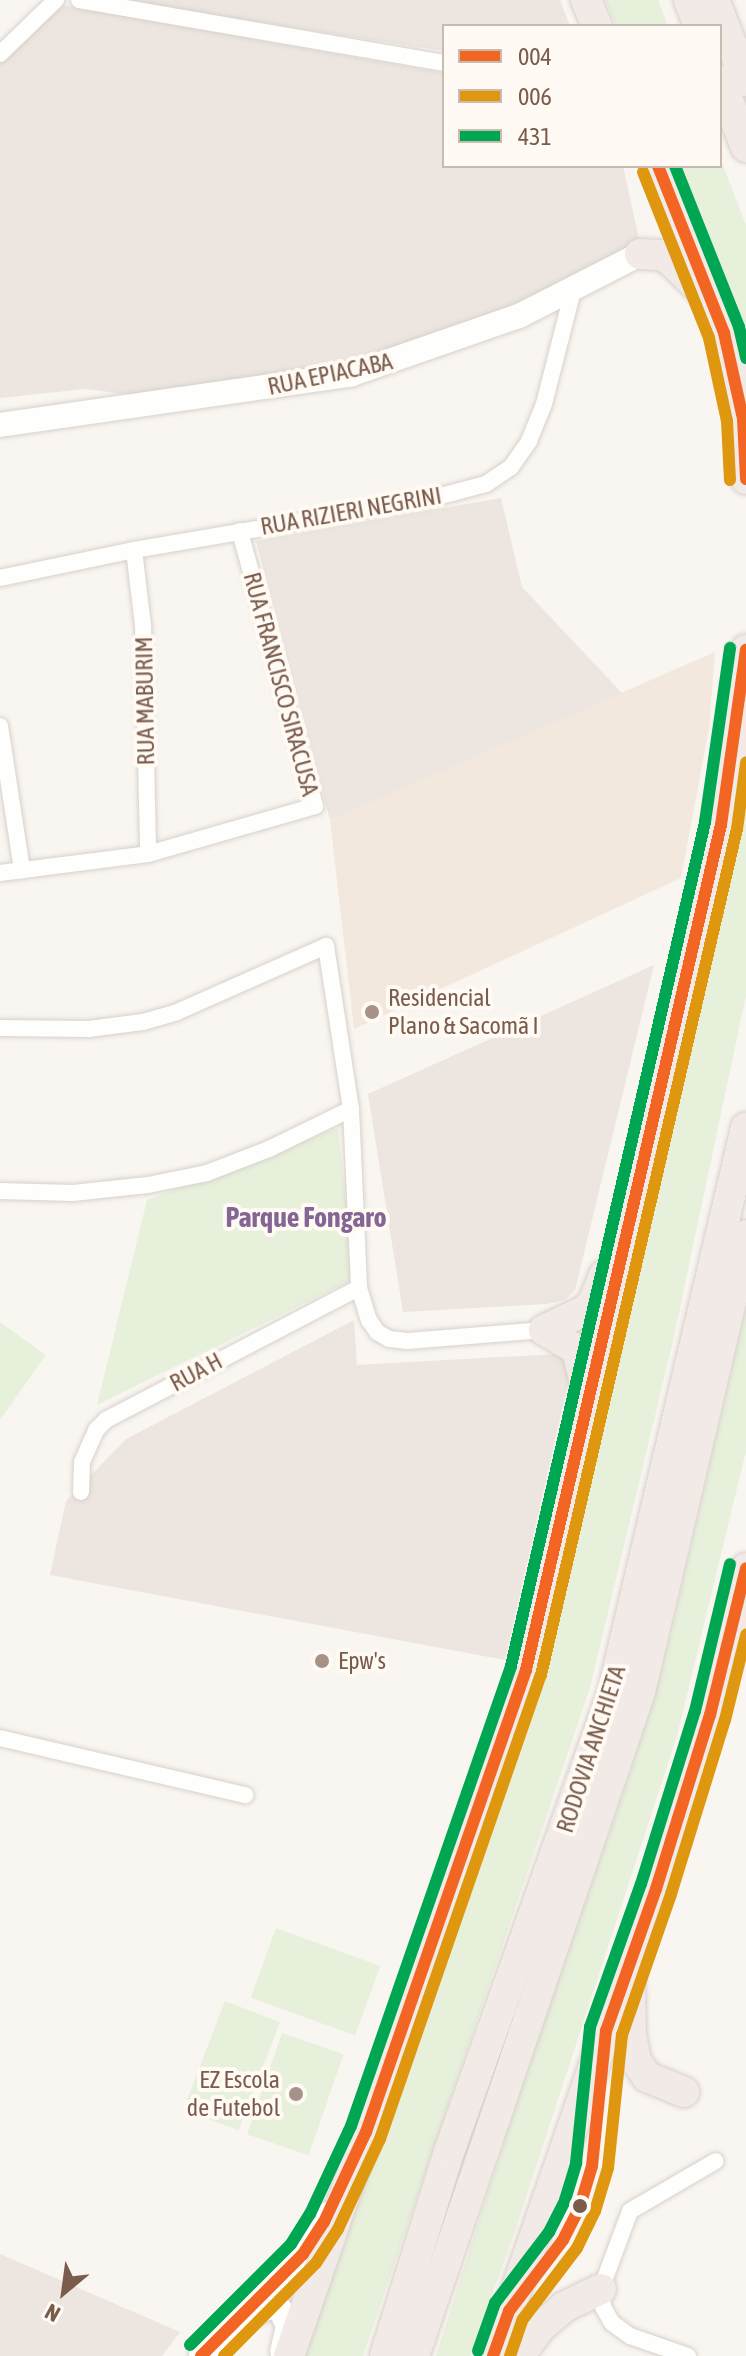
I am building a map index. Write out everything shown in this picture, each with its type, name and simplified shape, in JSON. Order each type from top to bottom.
[{"type":"highway","points":[[586,0],[596,24]]},
{"type":"highway","points":[[689,0],[698,24]]},
{"type":"highway","points":[[714,0],[746,81]]},
{"type":"highway","points":[[722,85],[746,147]]},
{"type":"highway","points":[[659,168],[732,365],[743,419],[746,479]]},
{"type":"highway","points":[[640,254],[664,221],[672,197]]},
{"type":"highway","points":[[640,254],[662,255],[709,298]]},
{"type":"highway","points":[[289,2356],[526,1670],[721,825],[746,650]]},
{"type":"highway","name":"RODOVIA ANCHIETA","points":[[385,2356],[449,2152],[612,1695],[746,1128]]},
{"type":"highway","points":[[544,1330],[577,1317],[594,1301],[634,1194]]},
{"type":"highway","name":"RODOVIA ANCHIETA","points":[[414,2356],[640,1692],[746,1235]]},
{"type":"highway","points":[[544,1330],[577,1350],[589,1403]]},
{"type":"highway","points":[[493,2356],[628,1968],[710,1715],[746,1568]]},
{"type":"highway","points":[[628,1968],[636,2061],[647,2077],[684,2092]]},
{"type":"highway","points":[[519,2356],[541,2327],[564,2307],[601,2289]]},
{"type":"street","points":[[0,54],[56,0]]},
{"type":"street","points":[[79,0],[442,63]]},
{"type":"street","name":"RUA EPIACABA","points":[[0,425],[352,374],[466,337],[573,290],[640,254]]},
{"type":"street","name":"RUA RIZIERI NEGRINI","points":[[0,578],[134,550],[422,501],[486,484],[511,467],[529,441],[544,404],[573,290]]},
{"type":"street","name":"RUA FRANCISCO SIRACUSA","points":[[0,873],[148,854],[315,806],[240,531]]},
{"type":"street","name":"RUA MABURIM","points":[[134,550],[143,625],[148,854]]},
{"type":"street","points":[[0,726],[22,870]]},
{"type":"street","points":[[0,1028],[27,1031],[89,1029],[143,1022],[177,1012],[326,946],[351,1109],[359,1288],[369,1320],[377,1332],[389,1339],[408,1341],[544,1330]]},
{"type":"street","points":[[0,1191],[73,1193],[148,1185],[207,1173],[269,1149],[351,1109]]},
{"type":"street","name":"RUA H","points":[[81,1492],[82,1462],[97,1429],[106,1420],[359,1288]]},
{"type":"street","points":[[2,1740],[245,1795]]},
{"type":"street","points":[[201,2356],[314,2240],[366,2132]]},
{"type":"street","points":[[688,2356],[630,2336],[612,2323],[603,2307],[601,2289],[630,2211],[716,2161]]},
{"type":"street","points":[[231,2323],[270,2307],[280,2309],[288,2326],[281,2356]]},
{"type":"shaded area","points":[[114,0],[560,0],[569,24],[442,24],[442,51]]},
{"type":"shaded area","points":[[56,4],[442,73],[442,168],[623,168],[639,239],[622,261],[361,367],[149,397],[85,389],[0,398],[0,59]]},
{"type":"shaded area","points":[[501,498],[522,587],[622,693],[330,820],[256,541]]},
{"type":"shaded area","points":[[715,652],[709,728],[681,878],[354,1029],[330,820]]},
{"type":"shaded area","points":[[654,965],[575,1290],[565,1300],[546,1304],[403,1312],[368,1094]]},
{"type":"shaded area","points":[[354,1320],[357,1365],[575,1353],[505,1660],[50,1575],[66,1501],[126,1439]]},
{"type":"shaded area","points":[[0,2254],[180,2332],[162,2356],[0,2356]]},
{"type":"green space","points":[[605,0],[658,0],[667,24],[615,24]]},
{"type":"green space","points":[[722,163],[746,225],[746,358],[737,318],[677,168],[722,168]]},
{"type":"green space","points":[[746,726],[746,995],[673,1341],[590,1688],[363,2356],[305,2356],[452,1928]]},
{"type":"green space","points":[[338,1128],[354,1279],[97,1405],[147,1200]]},
{"type":"green space","points":[[746,1307],[746,1451],[677,1736],[515,2231],[470,2356],[436,2356],[526,2073],[633,1764],[668,1645]]},
{"type":"green space","points":[[0,1322],[46,1355],[0,1420]]},
{"type":"green space","points":[[276,1928],[380,1966],[355,2036],[251,1998]]},
{"type":"green space","points":[[225,2001],[280,2022],[239,2130],[183,2109]]},
{"type":"green space","name":"EZ Escola de Futebol","points":[[282,2033],[343,2054],[309,2155],[247,2134]]},
{"type":"transit line","name":"004","points":[[659,168],[724,333],[743,419],[746,479]]},
{"type":"transit line","name":"431","points":[[676,168],[739,327],[746,358]]},
{"type":"transit line","name":"006","points":[[643,172],[709,338],[727,421],[730,480]]},
{"type":"transit line","name":"431","points":[[190,2345],[291,2244],[310,2214],[351,2126],[511,1666],[705,822],[730,648]]},
{"type":"transit line","name":"004","points":[[201,2356],[303,2254],[324,2222],[366,2132],[526,1670],[721,825],[746,650]]},
{"type":"transit line","name":"006","points":[[224,2356],[316,2263],[338,2229],[380,2139],[541,1675],[737,829],[746,763]]},
{"type":"transit line","name":"431","points":[[478,2351],[495,2303],[549,2232],[565,2200],[576,2163],[590,2027],[641,1884],[695,1711],[730,1564]]},
{"type":"transit line","name":"004","points":[[493,2356],[509,2311],[563,2240],[580,2206],[592,2166],[606,2031],[656,1889],[710,1715],[746,1568]]},
{"type":"transit line","name":"006","points":[[510,2356],[523,2319],[577,2248],[595,2211],[608,2168],[622,2035],[671,1894],[725,1720],[746,1635]]},
{"type":"place","name":"Residencial Plano & Sacomã I","points":[[372,1012]]},
{"type":"place","name":"Epw's","points":[[322,1661]]},
{"type":"place","name":"EZ Escola de Futebol","points":[[296,2094]]},
{"type":"district","name":"Parque Fongaro","points":[[306,1217]]}]
